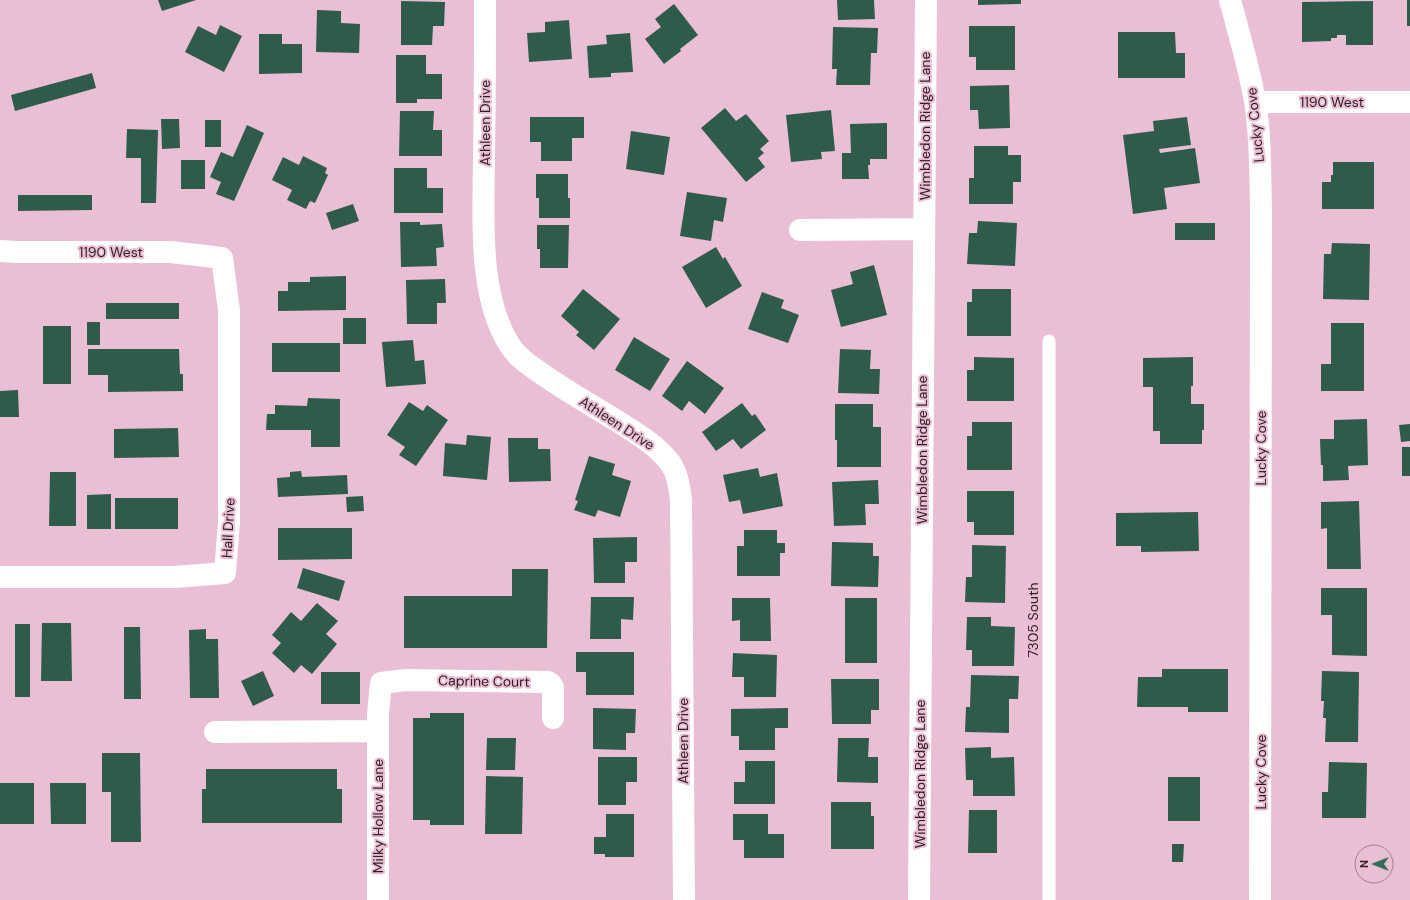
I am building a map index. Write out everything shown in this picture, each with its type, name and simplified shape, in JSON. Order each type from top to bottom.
[{"type":"street","name":"Athleen Drive","points":[[485,0],[484,244],[489,288],[493,307],[502,332],[509,346],[526,363],[549,380],[639,435],[658,449],[672,465],[679,483],[682,509],[684,900]]},
{"type":"street","name":"Wimbledon Ridge Lane","points":[[919,900],[926,0]]},
{"type":"street","name":"Lucky Cove","points":[[1230,0],[1247,64],[1255,102],[1259,147],[1261,211],[1260,900]]},
{"type":"street","name":"1190 West","points":[[1255,102],[1410,102]]},
{"type":"street","points":[[800,230],[924,229]]},
{"type":"street","name":"1190 West","points":[[0,251],[171,252],[222,258]]},
{"type":"street","name":"Hall Drive","points":[[0,577],[174,577],[225,573],[229,522],[229,310],[222,258]]},
{"type":"street","name":"Caprine Court","points":[[381,683],[406,680],[548,682],[553,687],[553,718]]},
{"type":"street","name":"Milky Hollow Lane","points":[[378,900],[378,714],[381,683]]},
{"type":"street","points":[[215,732],[378,731]]},
{"type":"lane","name":"7305 South","points":[[1049,341],[1049,900]]},
{"type":"building","points":[[158,0],[196,0],[162,11]]},
{"type":"building","points":[[837,0],[874,0],[875,19],[838,20]]},
{"type":"building","points":[[978,0],[1021,0],[1021,4],[978,5]]},
{"type":"building","points":[[1407,0],[1410,0],[1410,26],[1407,26]]},
{"type":"building","points":[[401,1],[445,2],[444,26],[433,26],[432,45],[401,45]]},
{"type":"building","points":[[1373,1],[1373,45],[1346,45],[1346,35],[1337,35],[1337,38],[1331,38],[1331,41],[1302,42],[1302,2]]},
{"type":"building","points":[[674,4],[698,35],[664,64],[645,39],[661,27],[655,19]]},
{"type":"building","points":[[317,10],[341,11],[341,23],[360,24],[359,53],[316,52]]},
{"type":"building","points":[[569,20],[572,59],[529,62],[527,33],[545,32],[545,22]]},
{"type":"building","points":[[220,25],[242,36],[224,72],[185,52],[198,26],[216,35]]},
{"type":"building","points":[[969,26],[1015,26],[1015,70],[976,70],[976,57],[969,57]]},
{"type":"building","points":[[833,27],[878,28],[877,53],[871,53],[870,85],[836,85],[837,69],[832,69]]},
{"type":"building","points":[[1118,32],[1175,32],[1176,53],[1185,53],[1185,78],[1118,78]]},
{"type":"building","points":[[630,33],[633,72],[611,73],[611,77],[589,78],[587,46],[607,44],[606,35]]},
{"type":"building","points":[[259,34],[282,34],[282,44],[302,44],[302,73],[259,74]]},
{"type":"building","points":[[396,55],[426,55],[426,74],[442,74],[442,99],[417,99],[417,103],[396,103]]},
{"type":"building","points":[[92,73],[96,88],[15,111],[11,95]]},
{"type":"building","points":[[1009,85],[1010,128],[979,129],[978,110],[970,110],[970,86]]},
{"type":"building","points":[[725,108],[736,121],[746,114],[769,141],[760,149],[764,153],[758,158],[765,167],[746,182],[701,128]]},
{"type":"building","points":[[831,110],[835,151],[821,152],[822,159],[791,162],[786,115]]},
{"type":"building","points":[[400,111],[434,111],[433,130],[442,130],[442,156],[399,156]]},
{"type":"building","points":[[530,117],[584,117],[584,138],[572,138],[572,161],[541,161],[541,142],[530,142]]},
{"type":"building","points":[[1187,117],[1191,145],[1159,149],[1160,153],[1195,148],[1200,183],[1164,188],[1167,209],[1133,214],[1123,135],[1154,131],[1153,121]]},
{"type":"building","points":[[161,119],[179,119],[180,148],[162,149]]},
{"type":"building","points":[[205,120],[221,120],[221,147],[205,147]]},
{"type":"building","points":[[887,123],[887,159],[870,159],[870,165],[868,165],[869,179],[842,179],[842,153],[851,153],[850,124]]},
{"type":"building","points":[[247,125],[264,133],[234,201],[216,194],[221,182],[210,177],[221,152],[233,157]]},
{"type":"building","points":[[127,129],[158,130],[156,203],[141,203],[141,158],[126,158]]},
{"type":"building","points":[[631,131],[670,137],[664,175],[626,169]]},
{"type":"building","points":[[974,146],[1008,146],[1008,155],[1021,155],[1021,182],[1013,182],[1013,204],[969,204],[969,178],[974,178]]},
{"type":"building","points":[[303,156],[327,168],[325,173],[328,175],[315,203],[310,201],[306,209],[287,200],[292,190],[272,180],[283,157],[299,165]]},
{"type":"building","points":[[181,160],[205,160],[205,189],[181,189]]},
{"type":"building","points":[[1333,162],[1374,162],[1374,209],[1322,209],[1322,182],[1331,182],[1331,175],[1333,175]]},
{"type":"building","points":[[394,168],[427,168],[427,188],[443,188],[443,213],[394,213]]},
{"type":"building","points":[[536,174],[568,174],[570,218],[539,218],[539,198],[536,198]]},
{"type":"building","points":[[687,192],[727,198],[723,222],[714,220],[711,241],[680,236]]},
{"type":"building","points":[[18,195],[92,195],[92,210],[18,211]]},
{"type":"building","points":[[353,204],[359,221],[332,230],[326,213]]},
{"type":"building","points":[[978,221],[1017,223],[1015,266],[967,264],[969,233],[977,233]]},
{"type":"building","points":[[400,222],[420,222],[420,225],[442,224],[444,247],[436,248],[437,266],[401,267]]},
{"type":"building","points":[[1175,223],[1215,223],[1215,240],[1175,240]]},
{"type":"building","points":[[537,225],[569,225],[568,268],[540,268],[540,249],[537,249]]},
{"type":"building","points":[[1332,243],[1370,244],[1369,300],[1323,299],[1324,254],[1331,254]]},
{"type":"building","points":[[716,247],[723,259],[725,257],[742,286],[706,308],[682,267]]},
{"type":"building","points":[[874,265],[887,315],[841,327],[831,290],[853,284],[850,272]]},
{"type":"building","points":[[346,276],[346,310],[278,311],[278,291],[288,291],[288,282],[310,282],[310,277]]},
{"type":"building","points":[[445,279],[446,303],[437,303],[437,324],[407,324],[406,280]]},
{"type":"building","points":[[583,289],[620,319],[594,350],[576,335],[579,332],[561,316]]},
{"type":"building","points":[[972,289],[1011,289],[1011,336],[967,336],[967,302],[972,302]]},
{"type":"building","points":[[762,292],[784,300],[781,308],[799,315],[788,343],[748,329]]},
{"type":"building","points":[[106,303],[179,303],[179,319],[106,319]]},
{"type":"building","points":[[343,318],[366,318],[366,344],[343,344]]},
{"type":"building","points":[[87,322],[100,322],[100,345],[87,345]]},
{"type":"building","points":[[1331,323],[1364,323],[1364,391],[1321,391],[1321,364],[1331,364]]},
{"type":"building","points":[[43,326],[71,326],[71,384],[43,384]]},
{"type":"building","points":[[634,337],[670,359],[650,391],[615,370]]},
{"type":"building","points":[[413,340],[415,361],[424,360],[426,384],[386,387],[382,342]]},
{"type":"building","points":[[272,343],[340,343],[340,372],[272,372]]},
{"type":"building","points":[[88,349],[179,349],[180,374],[183,374],[183,391],[108,392],[108,375],[88,375]]},
{"type":"building","points":[[840,349],[871,350],[870,369],[880,369],[879,394],[838,393]]},
{"type":"building","points":[[974,357],[1014,358],[1014,401],[967,401],[967,370],[974,370]]},
{"type":"building","points":[[1193,357],[1193,386],[1191,386],[1191,404],[1204,404],[1204,430],[1202,430],[1202,444],[1160,444],[1160,431],[1153,431],[1153,387],[1143,387],[1143,358]]},
{"type":"building","points":[[687,361],[724,388],[705,414],[689,401],[682,411],[662,396]]},
{"type":"building","points":[[18,390],[19,417],[0,417],[0,391]]},
{"type":"building","points":[[308,398],[340,399],[340,447],[311,447],[311,430],[266,430],[267,414],[275,414],[275,405],[307,406]]},
{"type":"building","points":[[409,402],[423,411],[427,405],[448,420],[416,466],[399,455],[405,447],[387,435]]},
{"type":"building","points":[[742,403],[752,416],[755,414],[766,430],[741,449],[733,439],[716,451],[702,432]]},
{"type":"building","points":[[835,404],[873,404],[873,427],[881,427],[881,467],[837,467]]},
{"type":"building","points":[[1367,419],[1368,465],[1348,466],[1349,480],[1323,481],[1320,439],[1334,439],[1334,420]]},
{"type":"building","points":[[972,422],[1012,422],[1012,470],[967,470],[967,436],[972,436]]},
{"type":"building","points":[[1410,424],[1410,441],[1401,442],[1399,425]]},
{"type":"building","points":[[178,428],[179,457],[114,458],[114,429]]},
{"type":"building","points":[[467,435],[491,437],[487,480],[443,476],[445,443],[466,445]]},
{"type":"building","points":[[508,438],[538,438],[538,449],[550,449],[551,481],[509,482]]},
{"type":"building","points":[[1402,447],[1410,447],[1410,476],[1402,476]]},
{"type":"building","points":[[589,456],[615,464],[612,475],[631,481],[620,517],[598,510],[595,517],[574,510],[578,501],[575,500]]},
{"type":"building","points":[[758,468],[760,477],[777,473],[783,506],[743,514],[740,500],[729,502],[723,475]]},
{"type":"building","points":[[301,471],[302,477],[347,475],[348,494],[278,497],[277,478],[290,477],[290,472]]},
{"type":"building","points":[[50,472],[76,472],[76,526],[49,526]]},
{"type":"building","points":[[878,480],[879,504],[865,504],[866,525],[834,526],[832,482]]},
{"type":"building","points":[[967,491],[1014,491],[1014,535],[974,535],[974,522],[967,522]]},
{"type":"building","points":[[111,494],[111,529],[87,529],[87,495]]},
{"type":"building","points":[[363,496],[364,511],[347,512],[346,497]]},
{"type":"building","points":[[115,498],[178,498],[178,529],[115,529]]},
{"type":"building","points":[[1359,501],[1361,569],[1327,569],[1327,528],[1321,529],[1321,502]]},
{"type":"building","points":[[1198,512],[1199,551],[1141,552],[1141,546],[1116,546],[1116,513]]},
{"type":"building","points":[[278,528],[352,528],[352,559],[278,560]]},
{"type":"building","points":[[744,530],[777,530],[777,543],[785,543],[785,553],[780,553],[780,576],[737,576],[737,546],[744,546]]},
{"type":"building","points":[[637,537],[637,562],[625,562],[625,583],[594,583],[593,538]]},
{"type":"building","points":[[832,542],[873,543],[873,556],[879,556],[878,587],[831,586]]},
{"type":"building","points":[[972,545],[1006,546],[1005,603],[965,602],[966,577],[972,577]]},
{"type":"building","points":[[303,568],[345,581],[339,601],[297,588]]},
{"type":"building","points":[[512,569],[548,569],[547,648],[404,648],[404,596],[512,596]]},
{"type":"building","points":[[1321,588],[1367,588],[1367,656],[1332,655],[1332,615],[1321,615]]},
{"type":"building","points":[[591,597],[634,597],[633,620],[621,619],[621,639],[590,639]]},
{"type":"building","points":[[732,598],[770,598],[771,641],[740,641],[740,620],[732,621]]},
{"type":"building","points":[[845,598],[877,598],[877,663],[845,663]]},
{"type":"building","points":[[317,603],[338,621],[326,634],[337,644],[312,674],[301,665],[294,673],[272,653],[281,643],[272,635],[291,612],[301,621]]},
{"type":"building","points":[[967,617],[991,617],[991,626],[1015,627],[1014,666],[972,666],[972,650],[966,650]]},
{"type":"building","points":[[42,623],[71,623],[72,681],[41,681]]},
{"type":"building","points":[[15,624],[30,624],[30,697],[15,697]]},
{"type":"building","points":[[124,627],[140,627],[141,699],[124,699]]},
{"type":"building","points":[[206,629],[206,639],[218,639],[219,698],[190,698],[189,630]]},
{"type":"building","points":[[576,652],[634,652],[634,695],[586,695],[586,672],[576,672]]},
{"type":"building","points":[[733,653],[777,655],[776,697],[744,697],[744,677],[732,677]]},
{"type":"building","points":[[1162,669],[1228,669],[1228,712],[1188,712],[1188,707],[1137,707],[1138,677],[1162,677]]},
{"type":"building","points":[[263,671],[274,696],[253,706],[241,681]]},
{"type":"building","points":[[1322,671],[1359,672],[1358,742],[1325,742],[1326,718],[1323,718],[1324,701],[1321,701]]},
{"type":"building","points":[[321,672],[360,672],[360,704],[321,704]]},
{"type":"building","points":[[971,675],[1019,676],[1018,699],[1009,699],[1009,733],[965,732],[966,707],[970,707]]},
{"type":"building","points":[[831,679],[879,679],[879,710],[871,710],[871,724],[832,724]]},
{"type":"building","points":[[593,708],[636,709],[635,733],[626,733],[626,750],[593,749]]},
{"type":"building","points":[[788,708],[788,728],[775,728],[775,750],[739,750],[739,736],[731,736],[731,709]]},
{"type":"building","points":[[430,713],[464,713],[464,825],[430,825],[430,820],[413,820],[413,718],[430,718]]},
{"type":"building","points":[[487,738],[516,738],[515,770],[486,770]]},
{"type":"building","points":[[838,738],[869,738],[868,757],[878,757],[878,783],[837,782]]},
{"type":"building","points":[[991,747],[991,758],[1014,757],[1015,796],[973,796],[973,780],[966,780],[965,748]]},
{"type":"building","points":[[102,753],[140,753],[141,842],[111,842],[111,792],[102,792]]},
{"type":"building","points":[[598,757],[637,757],[637,782],[626,782],[626,805],[598,805]]},
{"type":"building","points":[[745,761],[775,761],[775,804],[734,804],[734,782],[745,782]]},
{"type":"building","points":[[1329,762],[1367,763],[1366,818],[1322,818],[1322,792],[1328,792]]},
{"type":"building","points":[[206,769],[337,769],[337,789],[342,789],[342,823],[202,823],[202,789],[206,789]]},
{"type":"building","points":[[486,776],[523,777],[522,834],[485,834]]},
{"type":"building","points":[[1168,777],[1200,777],[1200,821],[1168,821]]},
{"type":"building","points":[[0,783],[34,783],[34,824],[0,824]]},
{"type":"building","points":[[50,783],[86,783],[86,824],[51,824]]},
{"type":"building","points":[[831,802],[871,802],[871,816],[874,816],[874,849],[831,849]]},
{"type":"building","points":[[969,810],[997,810],[997,853],[968,853]]},
{"type":"building","points":[[606,814],[634,814],[634,857],[605,857],[605,854],[594,854],[594,837],[606,837]]},
{"type":"building","points":[[733,814],[768,814],[768,834],[784,834],[784,858],[744,858],[744,840],[733,840]]},
{"type":"building","points":[[1172,844],[1184,844],[1183,862],[1172,862]]}]
